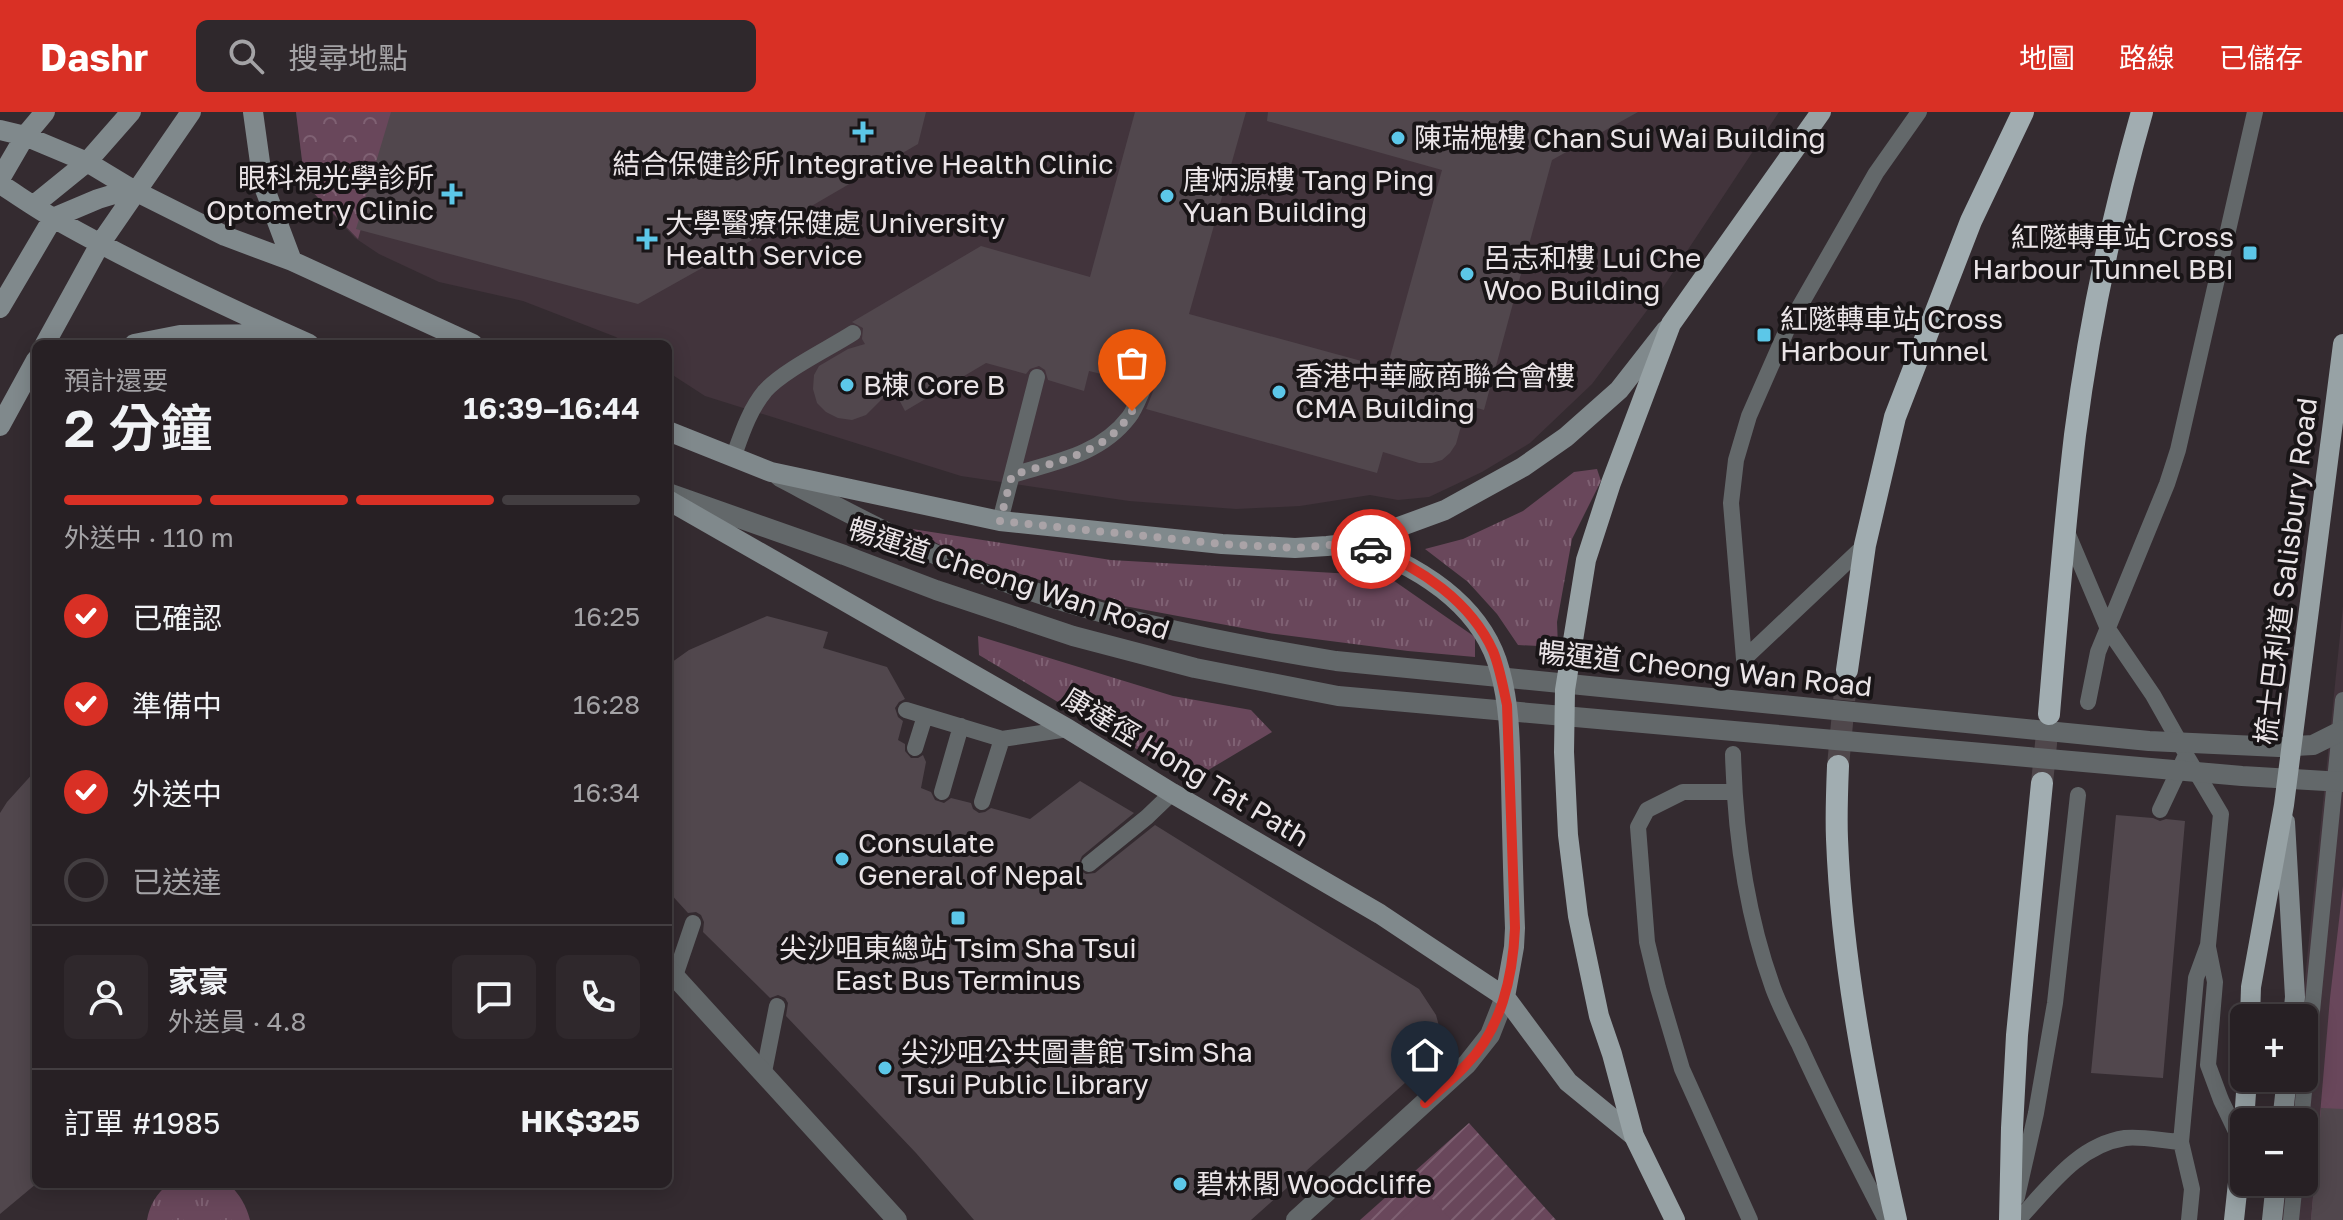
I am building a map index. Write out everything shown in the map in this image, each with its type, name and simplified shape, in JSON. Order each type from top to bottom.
[{"type":"highway","points":[[1847,670],[1865,545],[1895,417],[1971,221],[2023,112]]},
{"type":"highway","points":[[2049,714],[2076,433],[2100,286],[2142,112]]},
{"type":"highway","points":[[1838,766],[1836,836],[1841,909],[1868,1094],[1896,1220]]},
{"type":"highway","points":[[2014,1220],[2012,1128],[2017,1035],[2042,783]]},
{"type":"main road","points":[[45,112],[25,136],[0,182],[53,218],[100,244],[300,340]]},
{"type":"main road","points":[[34,205],[87,162],[131,112]]},
{"type":"main road","points":[[47,340],[100,244],[191,112]]},
{"type":"main road","points":[[253,112],[263,184],[292,261]]},
{"type":"main road","points":[[771,472],[1000,521],[1222,544],[1295,548],[1355,543],[1445,510],[1489,487],[1566,437],[1619,390],[1671,324],[1821,112]]},
{"type":"main road","points":[[0,130],[25,136],[87,162],[135,191],[225,236],[292,261],[464,340]]},
{"type":"main road","points":[[0,308],[53,218],[98,199],[135,191]]},
{"type":"main road","points":[[1671,324],[1611,483],[1586,560],[1565,690],[1564,752],[1568,835],[1578,916],[1599,1016],[1634,1136],[1675,1220]]},
{"type":"main road","points":[[154,340],[180,335],[286,334]]},
{"type":"main road","name":"梳士巴利道 Salisbury Road","points":[[2250,1004],[2284,805],[2343,344]]},
{"type":"main road","points":[[0,426],[32,367]]},
{"type":"main road","points":[[9,408],[32,394]]},
{"type":"main road","name":"暢運道 Cheong Wan Road","points":[[672,433],[771,472]]},
{"type":"main road","name":"康達徑 Hong Tat Path","points":[[672,502],[1068,729],[1380,914],[1505,997],[1568,1082],[1634,1136]]},
{"type":"main road","points":[[1355,543],[1386,554],[1447,591],[1475,621],[1492,648],[1500,670],[1507,705],[1515,928],[1505,997]]},
{"type":"main road","name":"梳士巴利道 Salisbury Road","points":[[2284,805],[2294,1004]]},
{"type":"main road","points":[[2234,1220],[2237,1196]]},
{"type":"main road","points":[[2272,1220],[2275,1196]]},
{"type":"street","name":"暢運道 Cheong Wan Road","points":[[771,472],[880,530],[967,568],[1076,605],[1208,638],[1336,661],[2149,741],[2279,747],[2313,745],[2343,730]]},
{"type":"street","name":"暢運道 Cheong Wan Road","points":[[672,494],[1073,636],[1195,668],[1338,696],[2242,776],[2343,782]]},
{"type":"street","points":[[672,974],[897,1220]]},
{"type":"street","points":[[1296,1220],[1467,1064],[1490,1035],[1505,997]]},
{"type":"lane","points":[[1865,545],[1744,659],[1731,503],[1736,460],[1749,416],[1789,325],[1876,173],[1919,112]]},
{"type":"lane","points":[[2088,702],[2098,652],[2178,450],[2255,112]]},
{"type":"lane","points":[[733,458],[745,425],[766,391],[781,377],[853,333]]},
{"type":"lane","points":[[1000,521],[1037,377]]},
{"type":"lane","points":[[1012,475],[1087,453],[1110,437],[1130,415],[1143,389]]},
{"type":"lane","points":[[2065,529],[2108,629],[2153,695],[2221,814],[2208,945],[2196,978],[2181,1142],[2192,1189],[2189,1220]]},
{"type":"lane","points":[[2302,1108],[2343,700]]},
{"type":"lane","points":[[906,710],[1002,739],[1068,729]]},
{"type":"lane","points":[[915,748],[925,716]]},
{"type":"lane","points":[[942,792],[961,726]]},
{"type":"lane","points":[[982,802],[1002,739]]},
{"type":"lane","points":[[1733,754],[1740,847],[1756,932],[1774,990],[1822,1096],[1886,1220]]},
{"type":"lane","points":[[2160,810],[2186,755]]},
{"type":"lane","points":[[1734,792],[1683,792],[1647,810],[1638,827],[1647,942],[1658,988],[1682,1069],[1750,1220]]},
{"type":"lane","points":[[1089,864],[1172,793]]},
{"type":"lane","points":[[2014,1220],[2055,1003],[2078,795]]},
{"type":"lane","points":[[672,971],[693,923]]},
{"type":"lane","points":[[2208,945],[2215,982],[2208,1065],[2230,1118]]},
{"type":"lane","points":[[764,1072],[777,1006]]},
{"type":"lane","points":[[2014,1220],[2072,1163],[2094,1147],[2126,1138],[2181,1142]]},
{"type":"lane","points":[[2291,1220],[2294,1196]]},
{"type":"shaded area","points":[[296,112],[1779,112],[1654,301],[1592,384],[1530,443],[1482,472],[1429,497],[1398,500],[1370,495],[1300,506],[1236,509],[1129,501],[961,476],[705,396],[672,375],[672,340],[620,340],[523,301],[439,282],[379,254],[355,238],[305,184]]},
{"type":"shaded area","points":[[2343,606],[2343,1220],[2280,1220],[2283,1196],[2318,1196],[2318,1108],[2292,1108],[2293,1092],[2318,1092],[2318,1004],[2302,1004]]},
{"type":"green space","points":[[296,112],[394,112],[358,239],[305,184]]},
{"type":"green space","points":[[1597,469],[1601,481],[1572,539],[1557,622],[1558,647],[1518,645],[1497,614],[1468,582],[1425,549],[1463,539],[1523,511],[1574,472]]},
{"type":"green space","points":[[912,529],[1111,560],[1387,576],[1475,637],[1475,657],[1269,633],[1119,605],[954,553]]},
{"type":"green space","points":[[978,636],[1173,696],[1251,710],[1272,732],[1200,775],[1180,775],[979,655]]},
{"type":"green space","points":[[2343,886],[2343,1220],[2311,1220],[2313,1196],[2318,1196],[2318,1138]]},
{"type":"green space","points":[[1469,1123],[1556,1220],[1360,1220]]},
{"type":"green space","points":[[164,1188],[232,1188],[242,1200],[250,1220],[147,1220]]},
{"type":"green space","points":[[1429,1195],[1451,1220],[1400,1220]]},
{"type":"building","points":[[391,112],[926,112],[918,144],[638,304],[356,229]]},
{"type":"building","points":[[1135,112],[1246,112],[1189,314],[1387,368],[1442,170],[1267,121],[1268,112],[1638,112],[1552,160],[1484,410],[1467,405],[1456,444],[1442,460],[1419,463],[1383,452],[1377,473],[1146,409],[1154,389],[1147,379],[1141,378],[1135,382],[1089,371],[1084,391],[1048,380],[1045,370],[1039,366],[1026,374],[986,363],[905,411],[893,388],[866,415],[852,420],[838,418],[817,403],[813,389],[814,375],[819,366],[848,349],[865,344],[863,328],[852,322],[981,246],[1090,277]]},
{"type":"building","points":[[767,616],[828,632],[823,648],[887,667],[905,699],[895,708],[903,721],[898,740],[905,744],[905,751],[911,758],[923,755],[926,762],[921,788],[931,792],[935,800],[944,803],[951,798],[971,803],[979,813],[991,808],[1030,819],[1080,781],[1134,813],[1082,856],[1078,865],[1081,871],[1095,873],[1155,825],[1419,989],[1436,1015],[1439,1026],[1438,1047],[1433,1058],[1251,1220],[974,1220],[916,1153],[786,1016],[788,1003],[785,998],[778,995],[770,998],[703,932],[701,915],[688,913],[672,895],[672,662],[689,650]]},
{"type":"building","points":[[32,774],[32,1187],[0,1214],[0,813]]},
{"type":"building","points":[[2116,815],[2185,821],[2163,1078],[2091,1073]]},
{"type":"building","points":[[2321,1108],[2343,1109],[2343,1220],[2311,1220],[2313,1196],[2318,1196]]},
{"type":"tunnel","points":[[1838,766],[1847,670]]},
{"type":"tunnel","points":[[2042,783],[2049,714]]},
{"type":"way so far","points":[[1132,411],[1110,437],[1087,453],[1012,475],[1000,521],[1222,544],[1295,548],[1355,543],[1371,549]]},
{"type":"place","name":"結合保健診所 Integrative Health Clinic","points":[[863,132]]},
{"type":"place","name":"陳瑞槐樓 Chan Sui Wai Building","points":[[1398,138]]},
{"type":"place","name":"眼科視光學診所 Optometry Clinic","points":[[452,194]]},
{"type":"place","name":"唐炳源樓 Tang Ping Yuan Building","points":[[1167,196]]},
{"type":"place","name":"大學醫療保健處 University Health Service","points":[[647,239]]},
{"type":"place","name":"紅隧轉車站 Cross Harbour Tunnel BBI","points":[[2250,253]]},
{"type":"place","name":"呂志和樓 Lui Che Woo Building","points":[[1467,274]]},
{"type":"place","name":"紅隧轉車站 Cross Harbour Tunnel","points":[[1764,335]]},
{"type":"place","name":"B棟 Core B","points":[[847,385]]},
{"type":"place","name":"香港中華廠商聯合會樓 CMA Building","points":[[1279,392]]},
{"type":"place","name":"Consulate General of Nepal","points":[[842,859]]},
{"type":"place","name":"尖沙咀東總站 Tsim Sha Tsui East Bus Terminus","points":[[958,918]]},
{"type":"place","name":"尖沙咀公共圖書館 Tsim Sha Tsui Public Library","points":[[885,1068]]},
{"type":"place","name":"碧林閣 Woodcliffe","points":[[1180,1184]]},
{"type":"route","points":[[1371,549],[1414,569],[1447,591],[1475,621],[1492,648],[1507,705],[1515,928],[1505,997],[1490,1035],[1467,1064],[1425,1103]]}]
